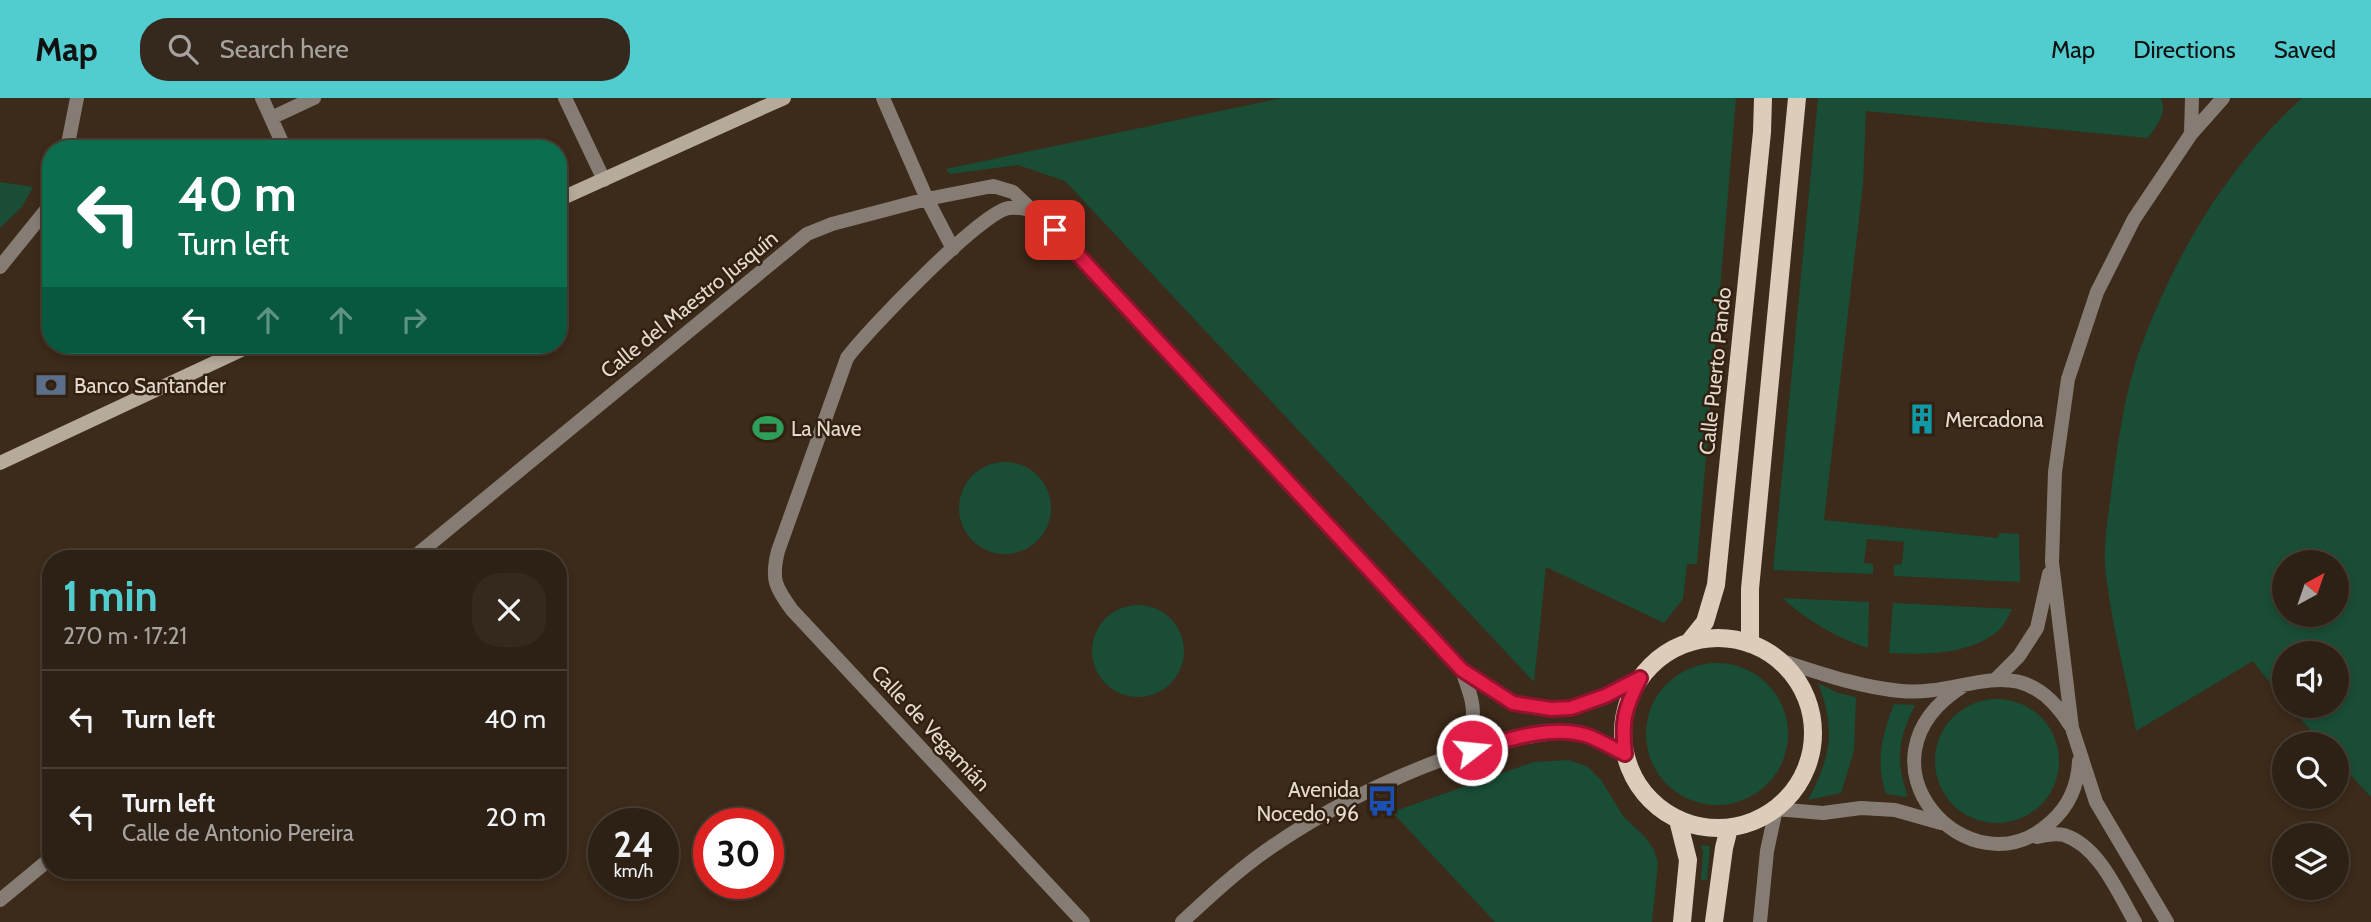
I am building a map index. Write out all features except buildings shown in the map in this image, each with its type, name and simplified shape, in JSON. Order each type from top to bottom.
[{"type":"main road","points":[[567,196],[784,98]]},
{"type":"main road","name":"Calle Puerto Pando","points":[[1689,642],[1705,622],[1716,585],[1762,132],[1763,98]]},
{"type":"main road","points":[[1749,644],[1750,589],[1797,98]]},
{"type":"main road","points":[[0,463],[233,354]]},
{"type":"main road","points":[[1720,638],[1749,644],[1776,659],[1793,675],[1805,696],[1812,718],[1813,742],[1807,765],[1797,786],[1776,809],[1757,820],[1730,828],[1713,828],[1678,820],[1646,796],[1633,776],[1625,754],[1622,727],[1628,702],[1640,678],[1662,656],[1689,642],[1720,638]]},
{"type":"main road","points":[[1678,820],[1688,860],[1682,922]]},
{"type":"main road","points":[[1714,922],[1724,848],[1730,828]]},
{"type":"street","points":[[69,140],[77,98]]},
{"type":"street","points":[[262,98],[281,140]]},
{"type":"street","points":[[271,118],[314,98]]},
{"type":"street","points":[[565,98],[604,180]]},
{"type":"street","points":[[883,98],[927,200],[953,249]]},
{"type":"street","points":[[2192,98],[2192,134]]},
{"type":"street","points":[[2167,922],[2096,802],[2072,728],[2052,562],[2055,472],[2068,379],[2097,292],[2112,258],[2133,219],[2192,134],[2224,98]]},
{"type":"street","name":"Calle del Maestro Jusquín","points":[[423,550],[807,234],[832,224],[993,186],[1013,192],[1055,230],[1462,670]]},
{"type":"street","name":"Calle de Vegamián","points":[[1031,209],[1007,208],[991,215],[862,337],[847,358],[778,551],[773,572],[778,590],[792,610],[1083,922]]},
{"type":"street","points":[[0,267],[42,215]]},
{"type":"street","points":[[1996,679],[2019,656],[2037,628],[2052,562]]},
{"type":"street","points":[[1776,659],[1874,688],[1905,692],[1963,686],[1996,679],[2020,682],[2042,692],[2060,708],[2072,728]]},
{"type":"street","points":[[1462,670],[1513,703],[1551,709],[1571,708],[1605,696],[1640,678]]},
{"type":"street","points":[[1453,756],[1471,728],[1474,705],[1462,670]]},
{"type":"street","points":[[1963,686],[1943,699],[1927,716],[1918,737],[1914,761],[1917,784],[1927,806],[1943,823],[1961,835],[1982,842],[2004,844],[2052,834],[2063,835],[2078,843],[2096,860],[2135,922]]},
{"type":"street","points":[[1182,922],[1266,850],[1359,797],[1416,770],[1512,738],[1568,732],[1586,736],[1625,754]]},
{"type":"street","points":[[2025,839],[2045,829],[2060,814],[2072,796],[2078,774],[2079,753]]},
{"type":"street","points":[[1760,922],[1776,809],[1823,813],[1861,808],[1895,810],[1943,823]]},
{"type":"street","points":[[0,900],[42,865]]},
{"type":"green space","points":[[1282,98],[1736,98],[1697,564],[1687,564],[1683,599],[1664,623],[1546,567],[1534,682],[1065,181],[1018,165],[950,174],[946,169]]},
{"type":"green space","points":[[1818,98],[2161,98],[2162,114],[2148,138],[1866,111],[1863,184],[1824,520],[1998,538],[1999,533],[2019,534],[2020,582],[1894,576],[1894,565],[1902,564],[1904,542],[1867,539],[1864,563],[1873,564],[1873,574],[1773,570]]},
{"type":"green space","points":[[2302,98],[2371,98],[2371,797],[2349,773],[2349,732],[2312,732],[2300,718],[2349,718],[2349,641],[2272,641],[2272,686],[2253,661],[2136,731],[2116,634],[2105,553],[2114,469],[2129,387],[2152,319],[2185,250],[2204,216],[2249,154]]},
{"type":"green space","points":[[0,182],[33,187],[22,207],[0,228]]},
{"type":"green space","points":[[1005,462],[1023,465],[1038,475],[1048,490],[1051,508],[1048,526],[1038,541],[1023,551],[1005,554],[987,551],[972,541],[962,526],[959,508],[962,490],[972,475],[987,465]]},
{"type":"green space","points":[[1782,598],[1869,602],[1868,648],[1822,628]]},
{"type":"green space","points":[[1893,603],[2012,609],[1997,632],[1972,645],[1945,652],[1889,653]]},
{"type":"green space","points":[[1138,605],[1164,613],[1176,625],[1184,651],[1176,677],[1164,689],[1138,697],[1112,689],[1100,677],[1092,651],[1100,625],[1112,613]]},
{"type":"green space","points":[[1717,663],[1744,668],[1767,684],[1783,707],[1788,734],[1783,761],[1767,784],[1744,800],[1717,805],[1690,800],[1667,784],[1651,761],[1646,734],[1651,707],[1667,684],[1690,668]]},
{"type":"green space","points":[[1818,683],[1838,693],[1856,697],[1854,751],[1841,793],[1808,800],[1822,770],[1828,743],[1827,715]]},
{"type":"green space","points":[[1997,699],[2021,703],[2041,717],[2055,737],[2059,761],[2055,785],[2041,805],[2021,819],[1997,823],[1973,819],[1953,805],[1939,785],[1935,761],[1939,737],[1953,717],[1973,703]]},
{"type":"green space","points":[[1894,704],[1915,705],[1900,750],[1901,772],[1908,797],[1886,794],[1881,771],[1883,738]]},
{"type":"green space","points":[[1569,760],[1588,767],[1601,780],[1623,816],[1645,837],[1654,850],[1658,863],[1652,922],[1495,922],[1392,812],[1534,762]]},
{"type":"green space","points":[[1701,845],[1710,846],[1707,880],[1701,880]]},
{"type":"place","name":"Banco Santander","points":[[51,385]]},
{"type":"place","name":"Mercadona","points":[[1922,419]]},
{"type":"place","name":"La Nave","points":[[768,428]]},
{"type":"place","name":"Avenida Nocedo, 96","points":[[1382,801]]},
{"type":"route","points":[[1055,230],[1462,670],[1513,703],[1551,709],[1571,708],[1605,696],[1640,678],[1628,702],[1622,727],[1625,754],[1586,736],[1568,732],[1512,738],[1472,750]]}]
